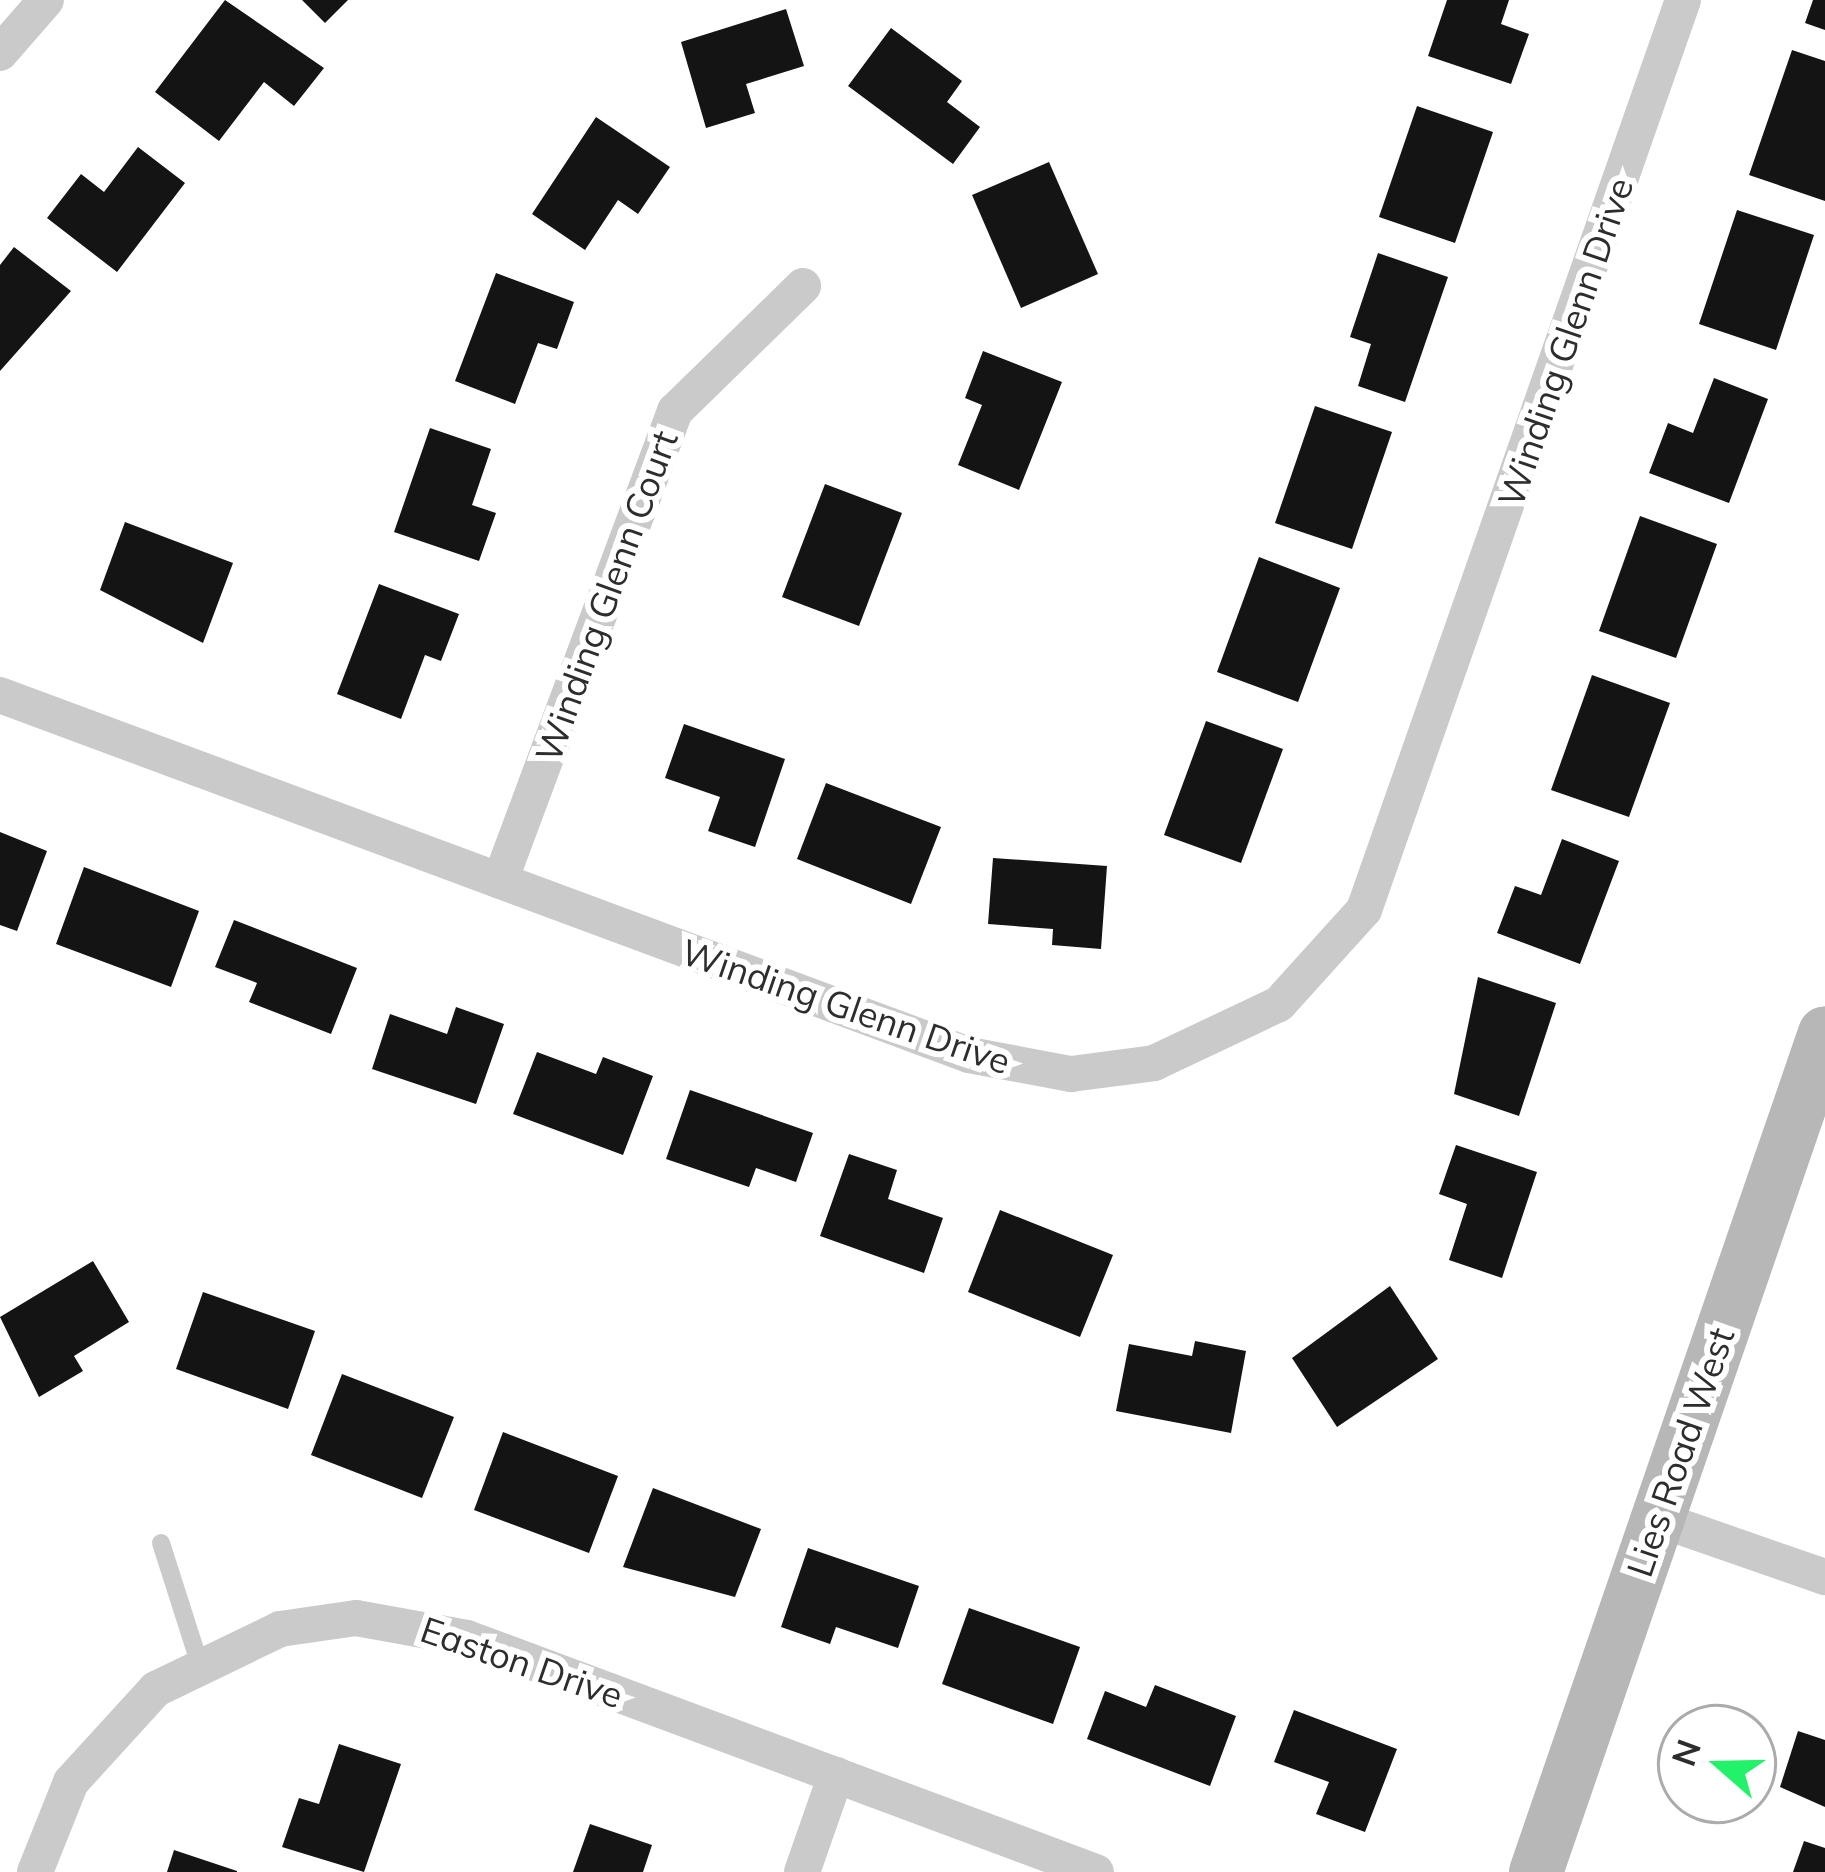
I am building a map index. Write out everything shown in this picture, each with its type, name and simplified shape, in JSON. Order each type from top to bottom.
[{"type":"street","points":[[0,53],[46,0]]},
{"type":"street","name":"Winding Glenn Drive","points":[[0,695],[1028,1070],[1154,1063],[1279,1004],[1341,943],[1382,872],[1683,0]]},
{"type":"street","name":"Winding Glenn Court","points":[[500,881],[675,411],[802,286]]},
{"type":"street","name":"Lies Road West","points":[[1536,1872],[1825,1033]]},
{"type":"street","points":[[1658,1519],[1825,1576]]},
{"type":"street","name":"Easton Drive","points":[[34,1872],[93,1749],[156,1689],[280,1630],[391,1620],[836,1775],[1096,1872]]},
{"type":"street","points":[[802,1872],[836,1775]]},
{"type":"lane","points":[[161,1543],[201,1668]]},
{"type":"building","points":[[225,0],[324,68],[294,106],[264,82],[219,141],[155,92]]},
{"type":"building","points":[[302,0],[348,0],[325,23]]},
{"type":"building","points":[[1447,0],[1509,0],[1501,24],[1529,34],[1511,84],[1428,56]]},
{"type":"building","points":[[1813,0],[1825,0],[1825,30],[1805,23]]},
{"type":"building","points":[[786,9],[804,66],[746,84],[755,113],[706,128],[681,42]]},
{"type":"building","points":[[891,28],[962,81],[947,102],[980,127],[953,164],[848,86]]},
{"type":"building","points":[[1792,50],[1825,61],[1825,201],[1749,175]]},
{"type":"building","points":[[1417,106],[1493,132],[1455,243],[1379,217]]},
{"type":"building","points":[[596,117],[670,167],[638,214],[618,200],[585,250],[532,214]]},
{"type":"building","points":[[138,147],[185,183],[117,272],[47,218],[81,174],[104,192]]},
{"type":"building","points":[[1049,162],[1098,274],[1021,308],[972,195]]},
{"type":"building","points":[[1737,210],[1814,235],[1776,350],[1699,324]]},
{"type":"building","points":[[14,247],[71,291],[0,371],[0,265]]},
{"type":"building","points":[[1378,253],[1448,277],[1405,402],[1358,386],[1371,344],[1350,337]]},
{"type":"building","points":[[496,273],[574,302],[557,349],[538,343],[515,404],[455,381]]},
{"type":"building","points":[[983,351],[1062,382],[1019,490],[958,465],[982,405],[965,398]]},
{"type":"building","points":[[1714,378],[1768,399],[1729,503],[1649,473],[1668,423],[1693,433]]},
{"type":"building","points":[[1315,406],[1392,432],[1352,549],[1275,523]]},
{"type":"building","points":[[430,428],[491,449],[472,505],[496,513],[479,561],[394,532]]},
{"type":"building","points":[[825,484],[902,513],[859,626],[782,597]]},
{"type":"building","points":[[1640,516],[1717,544],[1676,658],[1599,631]]},
{"type":"building","points":[[125,522],[233,563],[203,643],[100,590]]},
{"type":"building","points":[[1259,557],[1340,588],[1298,702],[1217,672]]},
{"type":"building","points":[[379,584],[459,614],[441,661],[425,655],[401,719],[337,694]]},
{"type":"building","points":[[1592,675],[1670,703],[1629,817],[1551,790]]},
{"type":"building","points":[[1206,721],[1283,749],[1241,863],[1164,835]]},
{"type":"building","points":[[684,724],[785,759],[755,847],[708,831],[720,797],[665,778]]},
{"type":"building","points":[[826,783],[941,827],[911,904],[797,859]]},
{"type":"building","points":[[0,832],[47,851],[17,931],[0,925]]},
{"type":"building","points":[[1562,839],[1619,861],[1580,964],[1497,933],[1515,886],[1541,895]]},
{"type":"building","points":[[993,858],[1107,866],[1101,949],[1052,945],[1053,929],[988,924]]},
{"type":"building","points":[[84,867],[199,911],[171,987],[56,944]]},
{"type":"building","points":[[234,920],[357,968],[331,1034],[249,1002],[257,983],[215,967]]},
{"type":"building","points":[[1478,977],[1556,1003],[1519,1116],[1454,1094]]},
{"type":"building","points":[[456,1007],[504,1024],[476,1104],[372,1069],[390,1014],[447,1034]]},
{"type":"building","points":[[537,1052],[596,1074],[603,1057],[653,1076],[623,1155],[513,1114]]},
{"type":"building","points":[[690,1090],[813,1133],[796,1182],[756,1168],[749,1187],[666,1159]]},
{"type":"building","points":[[1456,1145],[1537,1172],[1502,1278],[1449,1260],[1467,1204],[1439,1194]]},
{"type":"building","points":[[849,1154],[897,1170],[888,1199],[943,1218],[924,1273],[820,1236]]},
{"type":"building","points":[[1000,1210],[1113,1255],[1080,1337],[968,1292]]},
{"type":"building","points":[[93,1261],[129,1322],[74,1356],[83,1371],[39,1397],[0,1317]]},
{"type":"building","points":[[1390,1286],[1438,1359],[1337,1427],[1292,1358]]},
{"type":"building","points":[[203,1292],[315,1331],[288,1409],[176,1369]]},
{"type":"building","points":[[1195,1341],[1246,1351],[1231,1433],[1116,1411],[1129,1344],[1192,1356]]},
{"type":"building","points":[[342,1374],[454,1417],[422,1498],[311,1455]]},
{"type":"building","points":[[503,1432],[618,1476],[589,1553],[474,1510]]},
{"type":"building","points":[[653,1488],[761,1529],[735,1597],[623,1567]]},
{"type":"building","points":[[808,1548],[919,1586],[898,1648],[836,1627],[830,1644],[781,1627]]},
{"type":"building","points":[[969,1608],[1080,1647],[1053,1724],[942,1684]]},
{"type":"building","points":[[1155,1685],[1236,1716],[1210,1786],[1087,1739],[1105,1691],[1146,1707]]},
{"type":"building","points":[[1294,1710],[1397,1749],[1365,1832],[1316,1814],[1329,1782],[1274,1762]]},
{"type":"building","points":[[1798,1731],[1825,1740],[1825,1807],[1780,1787]]},
{"type":"building","points":[[339,1744],[401,1764],[364,1872],[282,1847],[299,1798],[319,1804]]},
{"type":"building","points":[[590,1824],[652,1845],[643,1872],[573,1872]]},
{"type":"building","points":[[1804,1841],[1825,1848],[1825,1872],[1793,1872]]},
{"type":"building","points":[[174,1850],[237,1871],[237,1872],[167,1872]]}]
